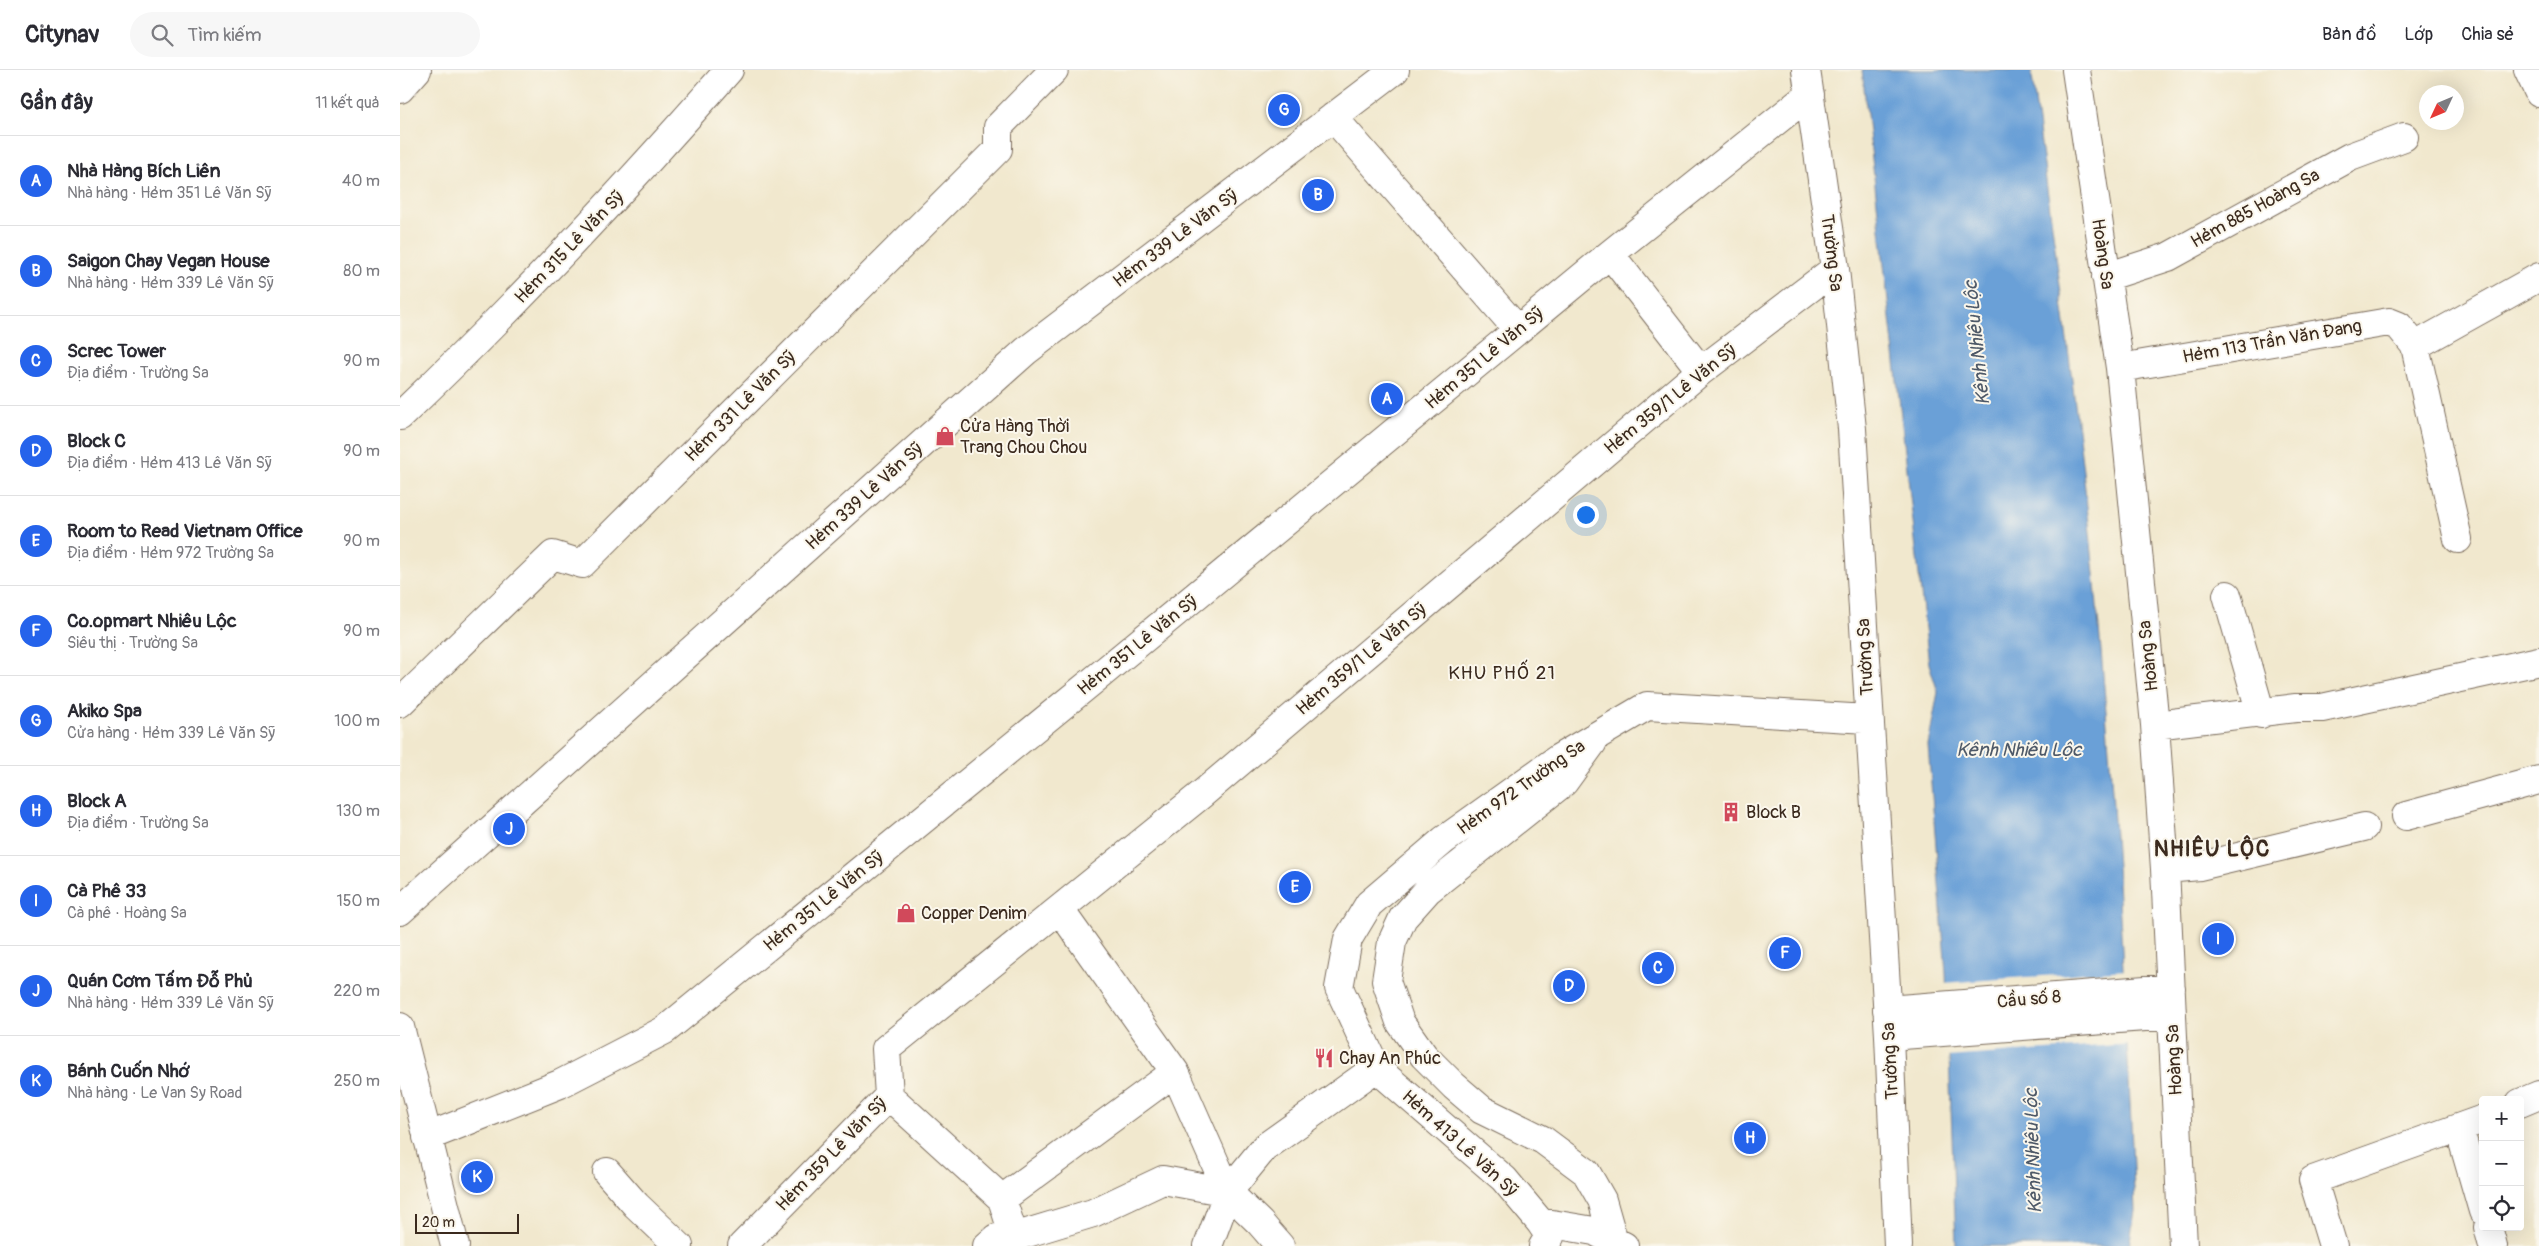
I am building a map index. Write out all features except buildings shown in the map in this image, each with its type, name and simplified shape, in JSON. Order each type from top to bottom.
[{"type":"street","points":[[400,88],[417,70]]},
{"type":"street","name":"Hẻm 315 Lê Văn Sỹ","points":[[400,416],[456,362],[624,189],[729,70]]},
{"type":"street","name":"Hẻm 331 Lê Văn Sỹ","points":[[400,703],[553,555],[582,564],[998,149],[998,126],[1054,70]]},
{"type":"street","name":"Hẻm 339 Lê Văn Sỹ","points":[[400,911],[1026,351],[1396,70]]},
{"type":"street","name":"Hoàng Sa","points":[[2076,70],[2120,368],[2155,725],[2165,869],[2183,1246]]},
{"type":"street","points":[[2528,70],[2539,93]]},
{"type":"street","name":"Hẻm 351 Lê Văn Sỹ","points":[[427,1137],[560,1084],[664,1030],[1100,675],[1610,254],[1808,82]]},
{"type":"street","name":"Trường Sa","points":[[1808,82],[1834,269],[1852,430],[1868,719],[1888,1023],[1898,1246]]},
{"type":"street","points":[[1333,117],[1518,330]]},
{"type":"street","name":"Hẻm 885 Hoàng Sa","points":[[2106,277],[2168,257],[2350,156],[2404,137]]},
{"type":"street","points":[[1610,254],[1701,371]]},
{"type":"street","name":"Hẻm 359/1 Lê Văn Sỹ","points":[[886,1049],[1202,794],[1701,371],[1834,269]]},
{"type":"street","points":[[2415,346],[2539,277]]},
{"type":"street","name":"Hẻm 113 Trần Văn Đang","points":[[2120,368],[2389,322],[2399,326],[2415,346],[2458,539]]},
{"type":"street","points":[[2227,595],[2261,714]]},
{"type":"street","points":[[2155,725],[2261,714],[2296,708],[2322,708],[2539,661]]},
{"type":"street","name":"Hẻm 972 Trường Sa","points":[[1376,1068],[1339,988],[1348,939],[1369,904],[1444,840],[1559,758],[1647,706],[1868,719]]},
{"type":"street","points":[[1600,733],[1564,782],[1428,890],[1409,911],[1392,942],[1386,981],[1400,1022],[1424,1056],[1454,1086],[1482,1110],[1543,1140],[1586,1172],[1602,1200],[1619,1244]]},
{"type":"street","points":[[2406,816],[2539,780]]},
{"type":"street","points":[[2165,869],[2200,866],[2364,827]]},
{"type":"street","points":[[1060,910],[1175,1072],[1228,1192],[1260,1223],[1280,1246]]},
{"type":"street","name":"Cầu số 8","points":[[1940,1019],[2133,990],[2171,988]]},
{"type":"street","name":"Cầu số 8","points":[[1888,1023],[1940,1019],[2172,1015]]},
{"type":"street","points":[[400,1027],[455,1246]]},
{"type":"street","name":"Hẻm 359 Lê Văn Sỹ","points":[[742,1246],[889,1096],[886,1049]]},
{"type":"street","points":[[1208,1246],[1228,1192],[1264,1148],[1376,1068]]},
{"type":"street","name":"Hẻm 413 Lê Văn Sỹ","points":[[1376,1068],[1504,1179],[1542,1234]]},
{"type":"street","points":[[1002,1199],[1175,1072]]},
{"type":"street","points":[[2524,1101],[2539,1095]]},
{"type":"street","points":[[889,1096],[1002,1199],[1014,1237]]},
{"type":"street","points":[[2333,1246],[2313,1180],[2471,1123],[2480,1186]]},
{"type":"street","points":[[607,1172],[636,1205],[679,1246]]},
{"type":"street","points":[[987,1246],[996,1238],[1014,1237],[1093,1213],[1162,1180],[1228,1192]]},
{"type":"street","points":[[1542,1234],[1594,1231],[1619,1244]]},
{"type":"street","points":[[2489,1231],[2493,1246]]},
{"type":"water","name":"Kênh Nhiêu Lộc","points":[[1862,70],[2031,70],[2062,301],[2090,533],[2105,702],[2112,787],[2135,1211],[2129,1246],[1956,1246],[1946,973],[1928,745],[1938,692],[1929,664]]},
{"type":"pier","points":[[2127,970],[2130,1044],[1947,1057],[1944,983]]},
{"type":"place","name":"Akiko Spa","points":[[1284,110]]},
{"type":"place","name":"Saigon Chay Vegan House","points":[[1318,195]]},
{"type":"place","name":"Nhà Hàng Bích Liên","points":[[1387,399]]},
{"type":"place","name":"Cửa Hàng Thời Trang Chou Chou","points":[[945,436]]},
{"type":"place","name":"Block B","points":[[1731,812]]},
{"type":"place","name":"Quán Cơm Tấm Đỗ Phủ","points":[[509,829]]},
{"type":"place","name":"Room to Read Vietnam Office","points":[[1295,887]]},
{"type":"place","name":"Copper Denim","points":[[906,913]]},
{"type":"place","name":"Cà Phê 33","points":[[2218,939]]},
{"type":"place","name":"Co.opmart Nhiêu Lộc","points":[[1785,953]]},
{"type":"place","name":"Screc Tower","points":[[1658,968]]},
{"type":"place","name":"Block C","points":[[1569,986]]},
{"type":"place","name":"Chay An Phúc","points":[[1324,1058]]},
{"type":"place","name":"Block A","points":[[1750,1138]]},
{"type":"place","name":"Bánh Cuốn Nhớ","points":[[477,1177]]},
{"type":"district","name":"KHU PHỐ 21","points":[[1502,672]]},
{"type":"district","name":"NHIÊU LỘC","points":[[2212,848]]}]
